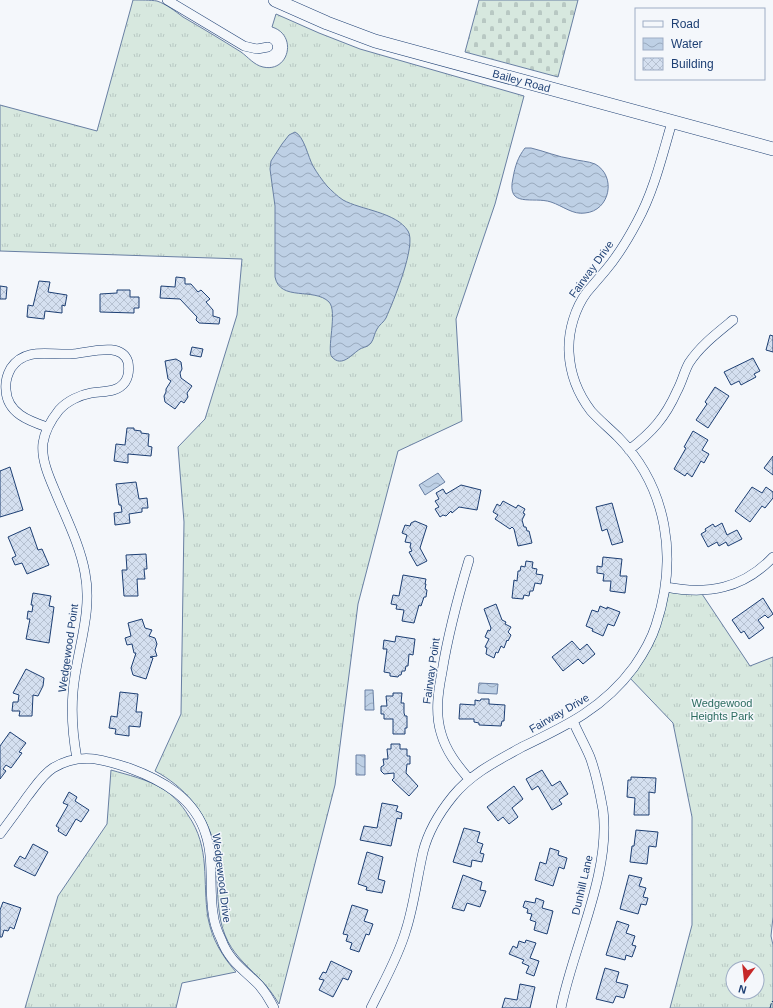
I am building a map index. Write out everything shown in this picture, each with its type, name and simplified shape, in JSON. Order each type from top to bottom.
[{"type":"main road","name":"Bailey Road","points":[[275,0],[327,23],[375,41],[773,149]]},
{"type":"street","points":[[167,0],[238,43],[250,48],[268,47]]},
{"type":"street","name":"Fairway Drive","points":[[371,1008],[398,953],[406,932],[413,907],[424,850],[430,832],[440,814],[453,796],[469,779],[497,760],[572,722],[595,708],[611,694],[638,662],[656,628],[666,587],[668,565],[668,543],[664,522],[649,482],[629,450],[591,411],[582,397],[575,383],[570,367],[568,351],[569,336],[577,308],[585,294],[617,255],[640,215],[655,181],[672,122]]},
{"type":"street","points":[[629,450],[654,429],[663,417],[678,390],[688,364],[696,353],[733,320]]},
{"type":"street","name":"Wedgewood Point","points":[[48,427],[30,421],[21,416],[9,403],[5,384],[8,373],[20,359],[38,352],[71,354],[111,349],[122,354],[127,360],[129,366],[126,381],[114,390],[90,393],[71,400],[53,417],[48,427],[43,444],[46,466],[86,574],[87,613],[72,697],[72,723],[77,759]]},
{"type":"street","points":[[666,587],[681,590],[700,591],[731,585],[746,578],[773,557]]},
{"type":"street","name":"Fairway Point","points":[[469,779],[453,760],[445,745],[439,728],[438,709],[440,679],[449,633],[470,560]]},
{"type":"street","name":"Dunhill Lane","points":[[561,1008],[600,868],[603,840],[603,811],[597,783],[590,758],[572,722]]},
{"type":"street","name":"Wedgewood Drive","points":[[0,834],[43,776],[53,768],[77,759],[101,759],[142,773],[168,786],[187,802],[201,823],[206,835],[210,856],[213,913],[217,929],[227,953],[242,970],[260,986],[274,1008]]},
{"type":"green space","points":[[133,0],[157,1],[164,4],[241,52],[257,65],[263,67],[272,67],[279,64],[284,59],[287,52],[285,37],[280,31],[272,27],[276,14],[360,49],[524,96],[495,204],[456,319],[462,421],[398,451],[358,604],[335,785],[279,1004],[265,984],[235,953],[225,935],[219,908],[215,850],[211,833],[206,822],[200,811],[184,792],[175,784],[155,771],[181,714],[184,522],[178,447],[205,419],[237,315],[242,259],[0,251],[0,105],[97,131]]},
{"type":"green space","points":[[479,0],[578,0],[558,77],[465,52]]},
{"type":"green space","name":"Wedgewood Heights Park","points":[[666,587],[700,591],[750,666],[773,657],[773,917],[771,936],[773,945],[773,1008],[670,1008],[692,925],[692,817],[673,723],[628,676],[638,662]]},
{"type":"green space","points":[[111,770],[144,780],[163,789],[177,800],[188,815],[195,827],[203,852],[206,904],[212,933],[226,960],[236,972],[182,983],[176,1008],[25,1008],[58,896],[107,824]]},
{"type":"water","points":[[295,132],[301,138],[311,162],[327,186],[343,200],[387,215],[395,220],[408,231],[410,238],[407,260],[403,274],[386,318],[378,328],[370,344],[343,361],[336,360],[332,357],[331,353],[332,314],[329,302],[315,295],[290,292],[283,289],[278,285],[275,277],[275,206],[270,169],[271,161],[289,135]]},
{"type":"water","points":[[525,148],[531,148],[562,157],[595,164],[602,169],[606,176],[608,192],[605,200],[594,211],[576,213],[551,202],[517,198],[513,194],[513,178],[517,162]]},
{"type":"water","points":[[438,473],[445,482],[425,495],[419,485]]},
{"type":"water","points":[[479,683],[498,684],[497,694],[478,693]]},
{"type":"water","points":[[365,690],[373,690],[374,710],[365,710]]},
{"type":"water","points":[[356,755],[365,755],[365,775],[356,775]]},
{"type":"building","points":[[176,277],[185,278],[185,284],[191,284],[198,292],[201,290],[210,299],[206,302],[213,310],[213,316],[220,318],[219,324],[199,323],[196,320],[197,317],[180,299],[160,298],[161,286],[175,287]]},
{"type":"building","points":[[39,281],[50,282],[48,292],[67,295],[65,306],[62,305],[62,313],[45,311],[44,319],[27,317],[28,305],[33,306]]},
{"type":"building","points":[[0,286],[7,287],[6,299],[0,299]]},
{"type":"building","points":[[117,290],[130,290],[130,297],[139,297],[139,308],[134,308],[134,313],[100,312],[100,294],[117,293]]},
{"type":"building","points":[[770,335],[773,336],[773,352],[766,350]]},
{"type":"building","points":[[192,347],[203,349],[201,357],[190,355]]},
{"type":"building","points":[[753,358],[760,371],[754,374],[756,377],[741,385],[739,381],[731,385],[724,372]]},
{"type":"building","points":[[176,359],[181,362],[181,378],[192,386],[187,393],[188,397],[184,403],[181,401],[175,409],[165,402],[164,396],[171,381],[168,379],[165,361]]},
{"type":"building","points":[[715,387],[729,396],[708,428],[696,420],[707,404],[705,402]]},
{"type":"building","points":[[127,428],[134,428],[134,430],[141,431],[141,433],[149,434],[148,446],[152,447],[151,456],[128,454],[128,463],[114,461],[116,444],[125,445]]},
{"type":"building","points":[[693,431],[708,440],[702,450],[709,454],[704,463],[701,461],[692,477],[687,473],[685,476],[674,469],[686,448],[684,447]]},
{"type":"building","points":[[773,456],[773,475],[764,468]]},
{"type":"building","points":[[10,467],[23,510],[0,517],[0,471]]},
{"type":"building","points":[[136,482],[139,499],[147,498],[148,508],[142,508],[142,512],[129,514],[130,523],[115,525],[114,513],[122,512],[121,505],[119,505],[116,484]]},
{"type":"building","points":[[461,485],[481,490],[477,510],[459,507],[452,513],[451,511],[446,516],[443,515],[440,517],[435,509],[439,507],[435,501],[439,499],[436,493],[443,489],[446,494]]},
{"type":"building","points":[[752,487],[762,493],[766,487],[773,492],[773,498],[765,508],[762,506],[750,522],[735,511]]},
{"type":"building","points":[[503,501],[516,508],[518,505],[525,509],[523,513],[525,514],[522,520],[524,527],[526,527],[527,531],[529,531],[532,543],[518,546],[514,529],[512,527],[510,529],[495,519],[498,515],[493,512],[497,504],[500,506]]},
{"type":"building","points":[[612,503],[623,542],[612,545],[607,529],[602,531],[596,507]]},
{"type":"building","points":[[415,521],[427,526],[420,548],[427,561],[417,566],[409,552],[412,551],[410,547],[411,543],[405,542],[407,535],[402,533],[405,525],[410,526],[411,523]]},
{"type":"building","points":[[722,523],[727,535],[737,530],[742,539],[728,546],[726,542],[719,546],[717,542],[708,547],[701,534],[706,531],[705,529],[713,524],[715,527]]},
{"type":"building","points":[[30,527],[38,550],[42,549],[49,565],[27,574],[22,563],[15,565],[12,558],[16,556],[8,537]]},
{"type":"building","points":[[146,554],[147,569],[144,569],[145,579],[137,579],[138,596],[124,596],[122,570],[127,570],[126,555]]},
{"type":"building","points":[[603,557],[622,559],[620,576],[627,576],[625,593],[610,591],[611,581],[603,581],[604,574],[597,573],[597,566],[602,567]]},
{"type":"building","points":[[526,561],[533,562],[532,568],[537,569],[536,574],[543,575],[541,584],[535,583],[533,591],[530,591],[529,596],[524,595],[523,599],[512,598],[514,580],[517,581],[518,571],[520,571],[521,566],[525,567]]},
{"type":"building","points":[[403,575],[426,579],[426,597],[424,597],[421,606],[419,605],[414,623],[402,621],[404,610],[396,609],[397,605],[391,604],[393,595],[399,596]]},
{"type":"building","points":[[33,593],[51,596],[49,606],[54,607],[49,643],[26,639],[30,619],[27,619],[28,611],[32,612],[33,605],[31,605]]},
{"type":"building","points":[[763,598],[773,614],[768,618],[765,615],[758,620],[764,628],[749,639],[744,631],[741,633],[732,620]]},
{"type":"building","points":[[496,604],[502,620],[506,622],[505,624],[511,627],[508,632],[511,635],[504,648],[501,646],[498,653],[496,652],[494,658],[486,654],[487,648],[485,647],[489,639],[485,637],[488,630],[490,631],[491,628],[484,609]]},
{"type":"building","points":[[600,606],[620,612],[614,626],[608,624],[603,636],[592,631],[593,629],[586,626],[592,610],[598,612]]},
{"type":"building","points":[[142,619],[145,628],[152,630],[149,636],[155,638],[157,644],[155,650],[157,656],[150,657],[153,658],[146,679],[133,675],[131,668],[136,653],[134,653],[132,644],[127,645],[125,638],[131,636],[128,623]]},
{"type":"building","points":[[396,636],[415,639],[413,655],[409,654],[408,666],[406,666],[405,671],[402,671],[401,675],[398,677],[390,676],[390,673],[384,672],[387,649],[383,649],[384,640],[395,642]]},
{"type":"building","points":[[572,641],[580,650],[587,644],[595,654],[583,664],[578,659],[563,671],[552,657]]},
{"type":"building","points":[[26,669],[44,678],[43,686],[38,696],[33,695],[32,716],[19,716],[20,711],[12,711],[13,702],[18,702],[19,695],[13,693]]},
{"type":"building","points":[[120,692],[138,694],[136,712],[142,712],[140,727],[129,726],[129,736],[115,734],[116,729],[109,728],[111,716],[117,717]]},
{"type":"building","points":[[393,693],[402,693],[401,703],[404,703],[404,713],[405,716],[407,716],[407,728],[405,728],[405,734],[393,734],[393,719],[384,719],[384,714],[381,714],[381,706],[387,706],[386,696],[393,696]]},
{"type":"building","points":[[481,699],[489,699],[489,704],[505,705],[504,721],[502,721],[501,726],[479,725],[479,723],[474,722],[474,719],[459,719],[460,704],[475,705],[475,700],[480,701]]},
{"type":"building","points":[[10,732],[26,743],[19,752],[22,753],[11,768],[6,765],[3,769],[6,771],[0,779],[0,746]]},
{"type":"building","points":[[391,744],[400,744],[400,749],[407,749],[407,756],[410,756],[410,764],[407,764],[406,773],[418,786],[409,796],[392,780],[394,778],[394,773],[384,774],[381,771],[381,767],[384,765],[383,759],[388,759],[387,749],[391,749]]},
{"type":"building","points":[[542,770],[552,786],[560,781],[568,794],[559,800],[562,804],[552,810],[538,786],[532,790],[526,779]]},
{"type":"building","points":[[631,777],[656,778],[655,793],[649,792],[649,815],[634,815],[635,798],[627,797],[628,780],[631,780]]},
{"type":"building","points":[[514,786],[523,799],[512,808],[518,817],[509,824],[503,817],[498,821],[487,807]]},
{"type":"building","points":[[69,792],[77,797],[75,801],[89,810],[81,822],[76,819],[66,836],[58,831],[59,828],[56,826],[68,805],[63,803]]},
{"type":"building","points":[[382,803],[398,806],[396,811],[402,813],[401,819],[397,818],[391,846],[360,840],[364,826],[377,828]]},
{"type":"building","points":[[464,828],[480,832],[477,842],[483,844],[480,853],[484,854],[482,862],[472,860],[471,867],[453,862]]},
{"type":"building","points":[[636,830],[658,832],[656,847],[649,846],[647,864],[630,862]]},
{"type":"building","points":[[33,844],[48,852],[35,876],[14,866],[20,856],[25,859]]},
{"type":"building","points":[[550,848],[559,851],[558,855],[567,858],[564,869],[559,867],[553,886],[535,880],[540,862],[546,864]]},
{"type":"building","points":[[367,852],[383,857],[378,879],[385,881],[382,893],[366,890],[367,887],[358,884]]},
{"type":"building","points":[[463,875],[482,882],[480,890],[486,891],[480,907],[467,903],[464,911],[452,908]]},
{"type":"building","points":[[629,875],[642,878],[639,886],[646,888],[643,897],[648,898],[646,905],[641,904],[638,914],[620,909]]},
{"type":"building","points":[[536,898],[544,901],[542,908],[553,911],[547,934],[534,930],[536,922],[530,920],[532,914],[527,913],[528,909],[523,907],[525,901],[535,903]]},
{"type":"building","points":[[3,902],[21,908],[14,929],[10,927],[8,931],[4,930],[2,937],[0,937],[0,910]]},
{"type":"building","points":[[352,905],[368,910],[364,921],[373,924],[369,935],[366,934],[359,952],[350,949],[352,943],[346,941],[348,935],[343,934]]},
{"type":"building","points":[[617,921],[629,925],[626,933],[635,936],[632,945],[636,946],[632,957],[626,955],[625,960],[606,955]]},
{"type":"building","points":[[526,940],[536,943],[530,958],[539,961],[534,976],[526,973],[529,966],[522,963],[524,960],[509,954],[513,946],[517,948],[519,941],[525,943]]},
{"type":"building","points":[[331,961],[352,971],[348,980],[343,978],[333,997],[319,990],[324,980],[319,979],[323,972],[326,973]]},
{"type":"building","points":[[605,968],[619,972],[616,982],[628,985],[624,998],[616,996],[613,1003],[596,999]]},
{"type":"building","points":[[520,984],[535,987],[530,1008],[502,1008],[505,998],[517,1000]]},
{"type":"fence","points":[[770,1008],[772,1001],[773,1002]]}]
